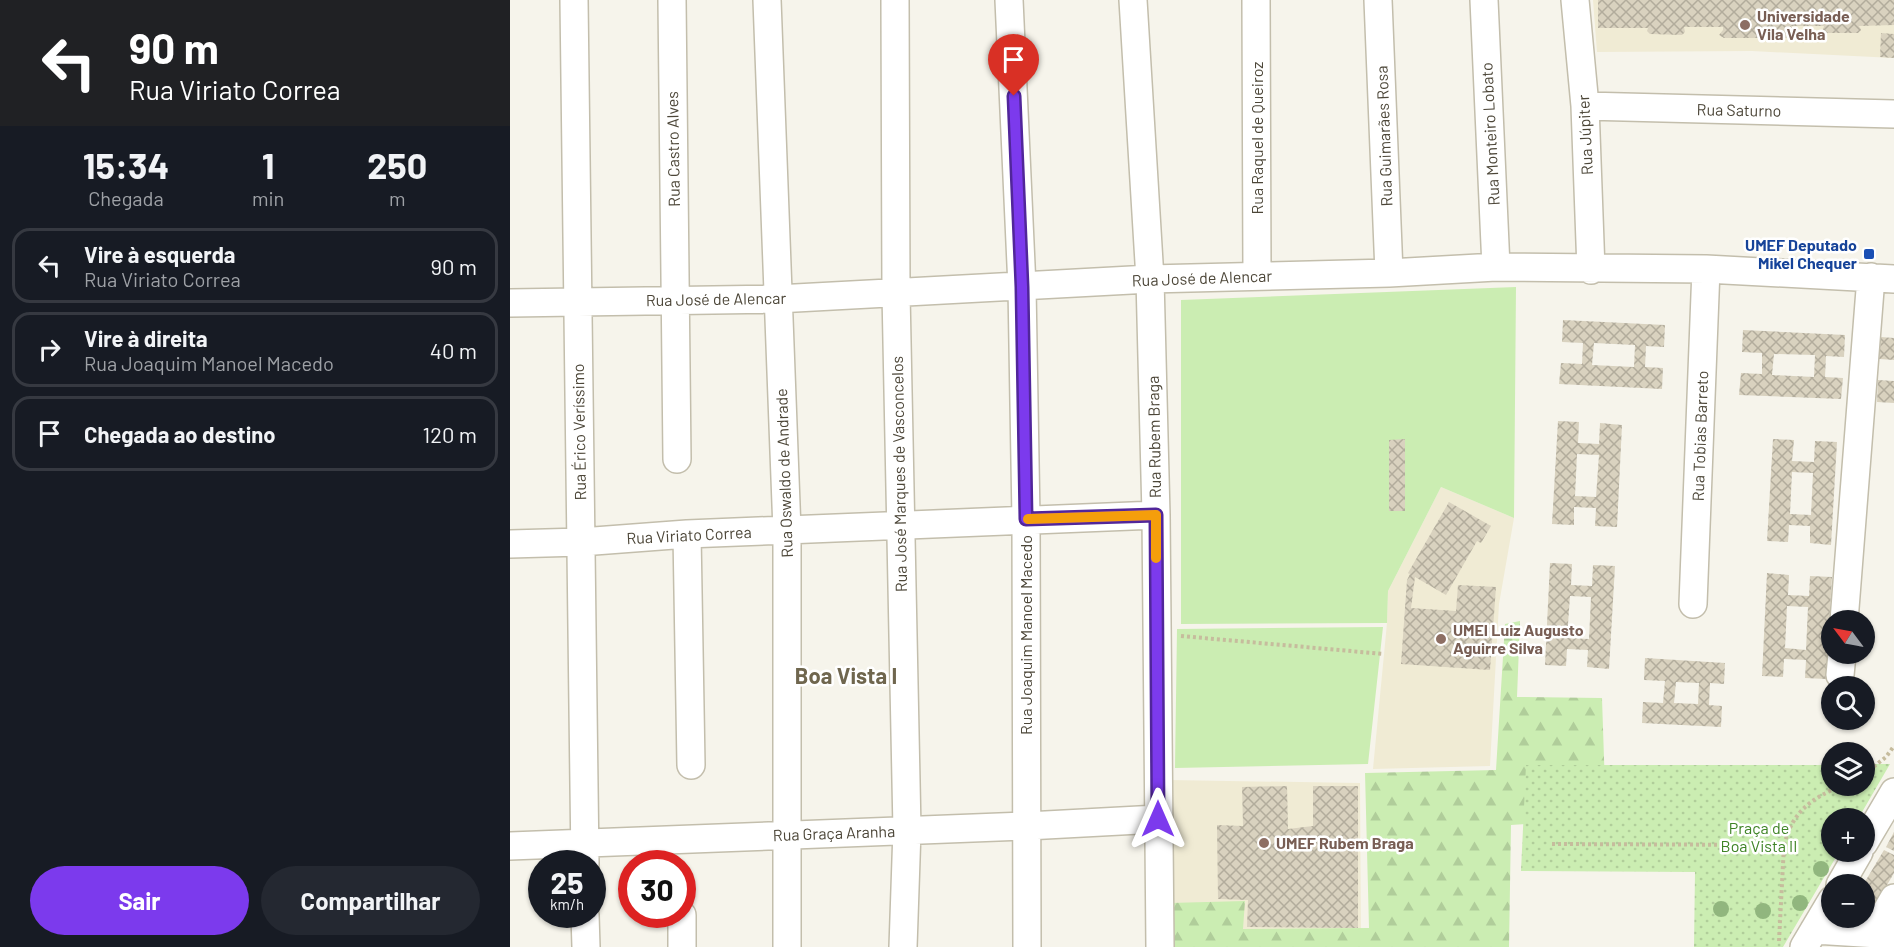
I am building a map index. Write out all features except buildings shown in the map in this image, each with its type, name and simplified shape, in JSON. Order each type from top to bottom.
[{"type":"street","name":"Rua Érico Veríssimo","points":[[574,0],[585,850]]},
{"type":"street","name":"Rua Castro Alves","points":[[672,0],[677,459]]},
{"type":"street","name":"Rua Oswaldo de Andrade","points":[[767,0],[787,531],[789,834],[787,947]]},
{"type":"street","name":"Rua José Marques de Vasconcelos","points":[[895,0],[899,525],[907,830],[903,947]]},
{"type":"street","name":"Rua Joaquim Manoel Macedo","points":[[1009,0],[1022,287],[1026,519],[1027,947]]},
{"type":"street","name":"Rua Rubem Braga","points":[[1133,0],[1150,279],[1156,515],[1160,947]]},
{"type":"street","name":"Rua Raquel de Queiroz","points":[[1256,0],[1257,276]]},
{"type":"street","name":"Rua Guimarães Rosa","points":[[1378,0],[1389,273]]},
{"type":"street","name":"Rua Monteiro Lobato","points":[[1484,0],[1497,267]]},
{"type":"street","name":"Rua Júpiter","points":[[1575,0],[1585,106],[1591,270]]},
{"type":"street","name":"Rua Saturno","points":[[1585,106],[1894,114]]},
{"type":"street","name":"Rua José de Alencar","points":[[510,303],[777,298],[1150,279],[1389,273],[1497,267],[1591,270],[1706,269],[1883,278]]},
{"type":"street","name":"Rua Tobias Barreto","points":[[1693,604],[1706,269]]},
{"type":"street","points":[[1845,610],[1883,278]]},
{"type":"street","name":"Rua Viriato Correa","points":[[510,544],[581,542],[687,534],[1156,515]]},
{"type":"street","points":[[687,534],[691,765]]},
{"type":"street","points":[[1875,824],[1894,792]]},
{"type":"street","name":"Rua Graça Aranha","points":[[694,850],[789,834],[1158,819]]},
{"type":"street","name":"Rua Graça Aranha","points":[[510,846],[548,850]]},
{"type":"street","points":[[1809,938],[1884,934],[1894,898]]},
{"type":"street","points":[[1809,938],[1821,918]]},
{"type":"street","points":[[585,928],[586,947]]},
{"type":"street","points":[[682,928],[682,947]]},
{"type":"path","points":[[1157,633],[1384,654]]},
{"type":"path","points":[[1875,766],[1886,757],[1894,746]]},
{"type":"path","points":[[1782,947],[1778,933],[1784,845],[1791,824],[1806,806],[1821,795]]},
{"type":"path","points":[[1552,844],[1784,845]]},
{"type":"shaded area","name":"Universidade Vila Velha","points":[[1593,0],[1894,0],[1894,58],[1752,51],[1597,52]]},
{"type":"shaded area","name":"UMEI Luiz Augusto Aguirre Silva","points":[[1441,487],[1514,518],[1499,604],[1490,766],[1373,769],[1388,591]]},
{"type":"shaded area","name":"UMEF Rubem Braga","points":[[1168,780],[1360,783],[1361,947],[1170,947]]},
{"type":"green space","points":[[1516,287],[1514,518],[1441,487],[1388,591],[1387,623],[1181,624],[1181,300]]},
{"type":"green space","points":[[1520,621],[1517,697],[1602,698],[1606,818],[1511,825],[1509,947],[1170,947],[1169,903],[1245,901],[1243,929],[1369,928],[1365,773],[1496,770],[1505,624]]},
{"type":"green space","points":[[1383,627],[1368,764],[1175,768],[1177,629]]},
{"type":"green space","name":"Praça de Boa Vista II","points":[[1875,764],[1890,764],[1875,790]]},
{"type":"green space","name":"Praça de Boa Vista II","points":[[1526,765],[1821,765],[1821,796],[1871,796],[1864,808],[1821,808],[1821,862],[1833,862],[1826,874],[1821,874],[1821,883],[1783,947],[1694,947],[1695,872],[1521,871]]},
{"type":"slow traffic","points":[[1028,519],[1156,515],[1156,558]]},
{"type":"place","name":"Universidade Vila Velha","points":[[1745,25]]},
{"type":"place","name":"UMEF Deputado Mikel Chequer","points":[[1869,254]]},
{"type":"place","name":"UMEI Luiz Augusto Aguirre Silva","points":[[1441,639]]},
{"type":"place","name":"UMEF Rubem Braga","points":[[1264,843]]},
{"type":"district","name":"Boa Vista I","points":[[846,676]]},
{"type":"route","points":[[1014,96],[1022,287],[1026,519],[1156,515],[1158,819]]}]
